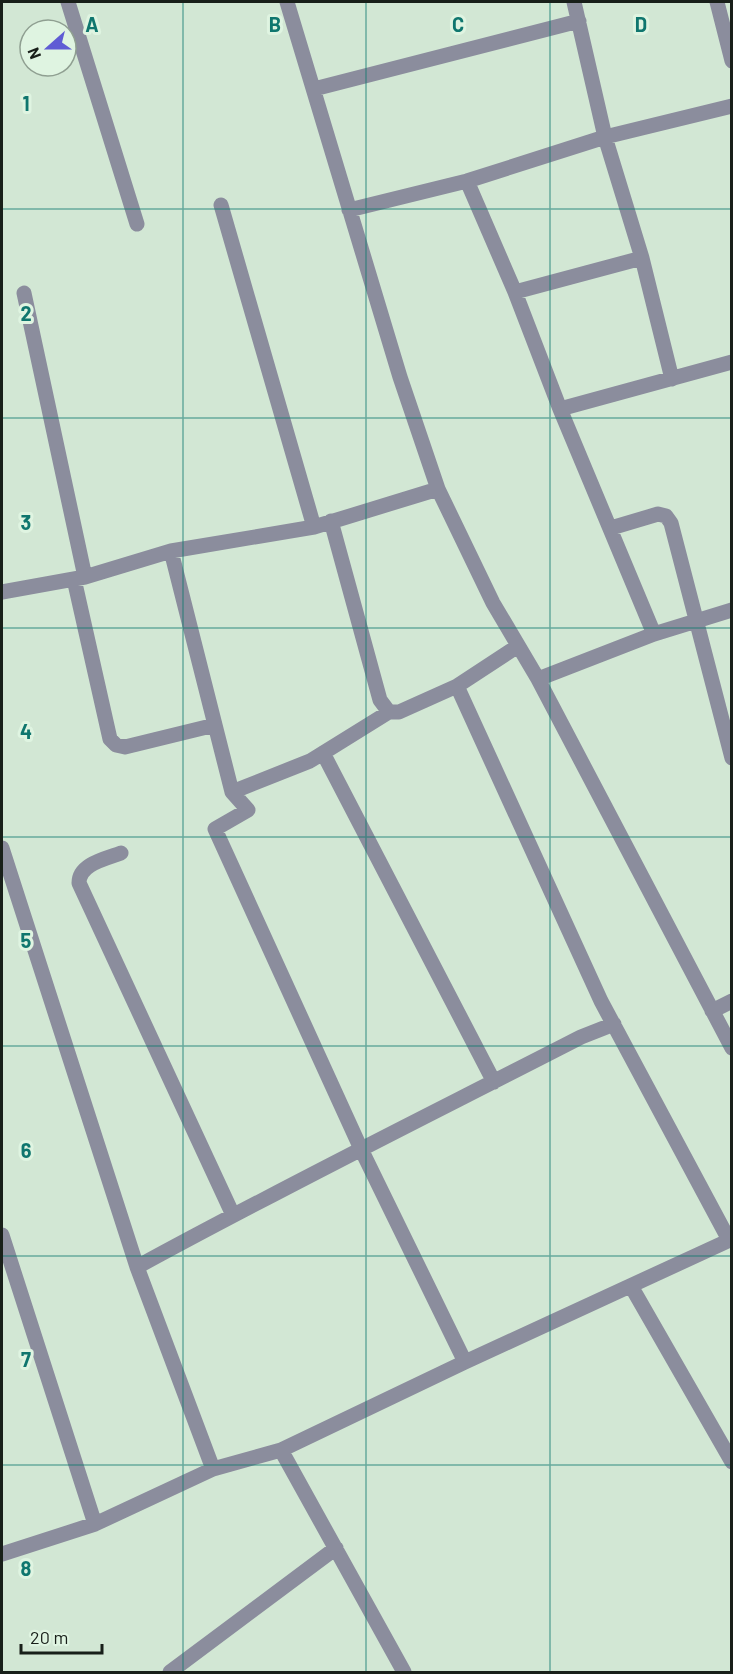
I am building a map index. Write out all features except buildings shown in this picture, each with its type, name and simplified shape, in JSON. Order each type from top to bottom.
[{"type":"street","points":[[68,2],[137,224]]},
{"type":"street","points":[[287,2],[400,377],[438,489],[493,603],[538,679],[732,1048]]},
{"type":"street","points":[[574,2],[605,137],[642,258],[672,379]]},
{"type":"street","points":[[717,2],[727,21],[732,61]]},
{"type":"street","points":[[314,89],[579,21]]},
{"type":"street","points":[[349,210],[467,181],[605,137],[732,106]]},
{"type":"street","points":[[467,181],[515,292],[560,409],[654,634]]},
{"type":"street","points":[[221,205],[314,527]]},
{"type":"street","points":[[515,292],[642,258]]},
{"type":"street","points":[[24,293],[110,739],[117,745],[125,747],[214,725]]},
{"type":"street","points":[[560,409],[732,362]]},
{"type":"street","points":[[2,588],[79,578],[171,551],[314,527],[438,489]]},
{"type":"street","points":[[611,528],[658,514],[666,516],[671,523],[732,758]]},
{"type":"street","points":[[332,521],[380,700],[389,712]]},
{"type":"street","points":[[171,551],[232,792],[248,810],[215,830],[361,1149],[465,1362]]},
{"type":"street","points":[[538,679],[654,634],[732,610]]},
{"type":"street","points":[[232,792],[310,761],[389,712],[399,712],[457,686],[518,646]]},
{"type":"street","points":[[2,1554],[95,1524],[213,1469],[281,1450],[730,1239],[601,1001],[457,686]]},
{"type":"street","points":[[323,753],[494,1082]]},
{"type":"street","points":[[2,848],[137,1267],[213,1469]]},
{"type":"street","points":[[121,853],[85,868],[79,875],[79,884],[233,1215]]},
{"type":"street","points":[[712,1011],[732,1001]]},
{"type":"street","points":[[137,1267],[361,1149],[581,1037],[614,1024]]},
{"type":"street","points":[[2,1235],[95,1524]]},
{"type":"street","points":[[631,1286],[732,1462]]},
{"type":"street","points":[[281,1450],[404,1672]]},
{"type":"street","points":[[170,1672],[336,1548]]}]
